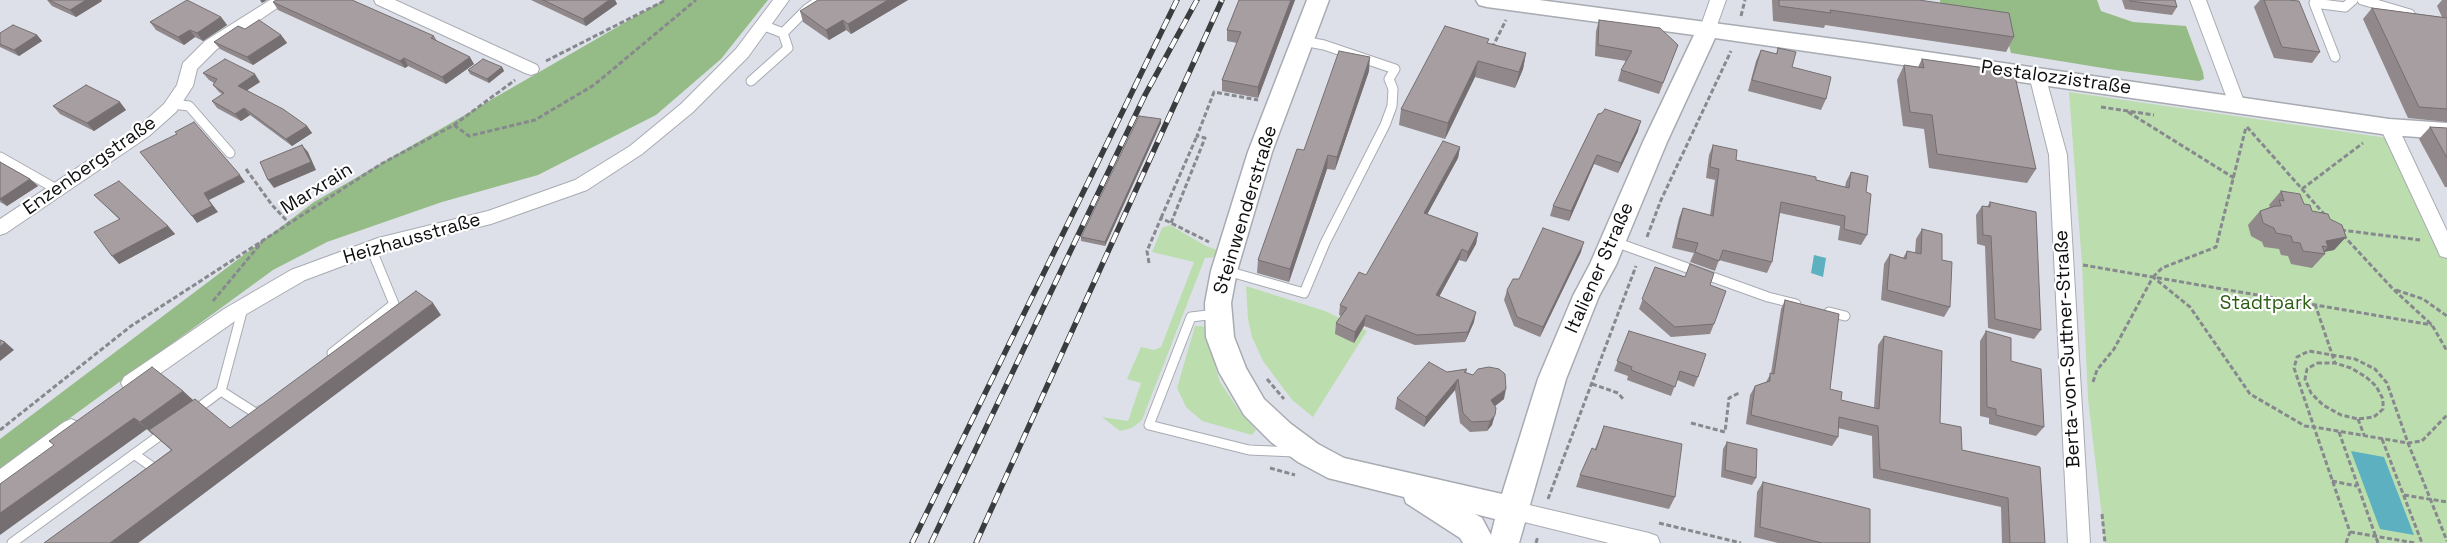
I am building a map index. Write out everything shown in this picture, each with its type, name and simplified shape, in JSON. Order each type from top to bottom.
[{"type":"street","name":"Enzenbergstraße","points":[[0,228],[143,132],[173,104],[185,86],[189,67],[211,45],[281,0]]},
{"type":"street","points":[[382,0],[531,69]]},
{"type":"street","name":"Heizhausstraße","points":[[118,392],[166,357],[298,275],[371,248],[491,217],[581,185],[636,150],[687,108],[742,53],[780,0]]},
{"type":"street","name":"Steinwenderstraße","points":[[1318,0],[1260,152],[1227,260],[1218,303],[1218,313],[1220,337],[1233,372],[1254,406],[1281,434],[1308,453],[1338,469],[1512,510]]},
{"type":"street","name":"Pestalozzistraße","points":[[1488,0],[2037,75],[2389,127],[2447,132]]},
{"type":"street","name":"Italiener Straße","points":[[1504,543],[1512,510],[1552,379],[1707,31],[1718,0]]},
{"type":"street","points":[[2198,0],[2236,104]]},
{"type":"street","name":"Berta-von-Suttner-Straße","points":[[2037,75],[2058,155],[2079,543]]},
{"type":"street","points":[[2389,127],[2445,247]]},
{"type":"street","points":[[0,481],[87,416]]},
{"type":"street","points":[[1402,484],[1471,528],[1480,543]]},
{"type":"street","points":[[1512,510],[1649,543]]},
{"type":"lane","points":[[783,33],[807,9],[820,0]]},
{"type":"lane","points":[[2335,57],[2314,3],[2345,6],[2353,0]]},
{"type":"lane","points":[[2362,0],[2415,16]]},
{"type":"lane","points":[[762,25],[783,33]]},
{"type":"lane","points":[[751,81],[788,48],[783,33]]},
{"type":"lane","points":[[1227,260],[1304,293],[1325,243],[1385,125],[1392,106],[1393,89],[1389,79],[1395,69],[1324,45],[1303,41]]},
{"type":"lane","points":[[173,104],[189,106],[230,152]]},
{"type":"lane","points":[[0,157],[58,190]]},
{"type":"lane","points":[[1612,241],[1768,297],[1806,306]]},
{"type":"lane","points":[[325,359],[394,304],[371,248]]},
{"type":"lane","points":[[12,543],[221,391],[244,307]]},
{"type":"lane","points":[[1816,309],[1845,316]]},
{"type":"lane","points":[[1218,313],[1191,318],[1149,425],[1249,450],[1308,453]]},
{"type":"lane","points":[[221,391],[256,414],[272,402]]},
{"type":"lane","points":[[134,454],[158,471],[143,482]]},
{"type":"path","name":"Marxrain","points":[[0,430],[131,326],[265,238],[381,164],[454,125],[531,69],[666,0]]},
{"type":"path","points":[[454,125],[469,136],[535,120],[594,86],[696,0]]},
{"type":"path","points":[[1740,21],[1745,0]]},
{"type":"path","points":[[1491,49],[1510,12]]},
{"type":"path","points":[[1549,497],[1661,200],[1732,48]]},
{"type":"path","points":[[1149,263],[1146,250],[1214,92],[1261,100]]},
{"type":"path","points":[[2127,111],[2234,178]]},
{"type":"path","points":[[2092,384],[2097,370],[2114,349],[2152,277],[2162,268],[2216,247],[2247,127],[2332,223]]},
{"type":"path","points":[[1171,223],[1204,138],[1196,136]]},
{"type":"path","points":[[2302,189],[2363,143]]},
{"type":"path","points":[[246,169],[272,205],[289,223]]},
{"type":"path","points":[[1161,218],[1216,246],[1227,260]]},
{"type":"path","points":[[2445,247],[2338,230],[2393,289],[2432,325],[2447,351]]},
{"type":"path","points":[[209,305],[265,238]]},
{"type":"path","points":[[2082,265],[2432,325]]},
{"type":"path","points":[[2152,277],[2190,307],[2250,394],[2305,426],[2408,443],[2422,441],[2447,414]]},
{"type":"path","points":[[2393,289],[2423,300],[2447,316]]},
{"type":"path","points":[[2315,304],[2335,362]]},
{"type":"path","points":[[2346,543],[2350,532],[2294,368],[2297,357],[2309,351],[2356,359],[2375,368],[2387,383],[2408,443],[2447,541]]},
{"type":"path","points":[[2335,362],[2351,368],[2376,386],[2383,399],[2383,408],[2374,417],[2358,419],[2341,415],[2323,405],[2311,393],[2305,379],[2308,369],[2317,363],[2335,362]]},
{"type":"path","points":[[1592,384],[1618,394],[1624,400]]},
{"type":"path","points":[[1692,423],[1724,432],[1729,398],[1739,393]]},
{"type":"path","points":[[2358,419],[2364,436]]},
{"type":"path","points":[[2338,431],[2378,543]]},
{"type":"path","points":[[2382,439],[2422,543]]},
{"type":"path","points":[[2332,481],[2358,486]]},
{"type":"path","points":[[2404,494],[2447,502]]},
{"type":"path","points":[[2100,505],[2105,543]]},
{"type":"path","points":[[2350,532],[2415,543]]},
{"type":"path","points":[[1536,543],[1538,538]]},
{"type":"green space","points":[[664,0],[768,0],[721,59],[656,115],[538,175],[442,202],[327,242],[273,270],[0,469],[0,439],[314,202]]},
{"type":"green space","points":[[1940,0],[2097,0],[2101,11],[2133,22],[2186,26],[2204,79],[2199,81],[2115,70],[2011,53],[2003,21],[1941,12]]},
{"type":"green space","name":"Stadtpark","points":[[2069,92],[2395,139],[2447,251],[2447,543],[2105,543],[2088,399],[2082,265]]},
{"type":"green space","points":[[1170,225],[1206,246],[1220,251],[1217,257],[1205,258],[1142,420],[1132,428],[1120,431],[1102,417],[1128,421],[1141,383],[1127,379],[1141,347],[1154,350],[1161,347],[1194,262],[1152,252],[1162,228]]},
{"type":"green space","points":[[1246,286],[1325,311],[1367,331],[1313,417],[1292,400],[1263,361],[1252,337],[1248,319]]},
{"type":"green space","points":[[1195,326],[1202,326],[1208,330],[1210,349],[1220,382],[1240,412],[1256,430],[1252,435],[1202,421],[1186,407],[1177,388]]},
{"type":"water","points":[[1814,255],[1826,258],[1823,277],[1811,273]]},
{"type":"water","points":[[2351,451],[2384,457],[2414,535],[2380,529]]},
{"type":"building","points":[[49,0],[86,0],[70,10]]},
{"type":"building","points":[[187,0],[221,17],[197,33],[190,30],[178,37],[150,22]]},
{"type":"building","points":[[276,0],[352,0],[434,36],[431,38],[470,57],[442,77],[404,58],[400,61],[273,2]]},
{"type":"building","points":[[543,0],[609,0],[583,19]]},
{"type":"building","points":[[818,0],[888,0],[848,24],[843,20],[826,30],[800,11]]},
{"type":"building","points":[[1239,0],[1291,0],[1258,87],[1222,80],[1241,32],[1227,30]]},
{"type":"building","points":[[1779,0],[1919,0],[2009,13],[2014,37],[1830,10],[1831,13],[1779,6]]},
{"type":"building","points":[[2175,0],[2177,7],[2130,1]]},
{"type":"building","points":[[2264,0],[2299,1],[2320,52],[2282,47]]},
{"type":"building","points":[[2372,8],[2447,18],[2447,109],[2419,107]]},
{"type":"building","points":[[259,20],[281,35],[247,57],[214,42],[238,26],[245,29]]},
{"type":"building","points":[[1599,20],[1660,28],[1678,45],[1663,83],[1621,70],[1632,51],[1598,45]]},
{"type":"building","points":[[13,25],[37,35],[14,50],[0,44],[0,33]]},
{"type":"building","points":[[1445,26],[1489,39],[1487,43],[1526,53],[1519,72],[1478,61],[1448,123],[1401,109]]},
{"type":"building","points":[[1778,48],[1796,52],[1792,67],[1831,77],[1826,99],[1752,80],[1761,50],[1777,54]]},
{"type":"building","points":[[1339,51],[1370,57],[1337,157],[1328,155],[1290,269],[1258,260],[1297,149],[1304,150]]},
{"type":"building","points":[[225,59],[255,74],[238,86],[283,109],[307,126],[286,139],[244,108],[235,114],[212,101],[224,93],[213,85],[217,79],[203,73]]},
{"type":"building","points":[[483,59],[502,67],[487,79],[468,70]]},
{"type":"building","points":[[1922,59],[2014,72],[2036,169],[1937,154],[1932,115],[1910,112],[1904,65],[1924,68]]},
{"type":"building","points":[[86,85],[120,102],[87,123],[53,106]]},
{"type":"building","points":[[1605,109],[1641,121],[1621,163],[1597,155],[1571,211],[1553,206],[1598,114],[1602,113]]},
{"type":"building","points":[[1139,116],[1161,119],[1105,242],[1081,237]]},
{"type":"building","points":[[194,122],[240,175],[204,193],[212,206],[192,216],[140,152],[177,134],[175,132]]},
{"type":"building","points":[[2430,127],[2447,128],[2447,158]]},
{"type":"building","points":[[1443,141],[1460,147],[1424,213],[1478,233],[1468,252],[1462,249],[1436,295],[1476,312],[1468,332],[1417,335],[1366,315],[1355,332],[1336,323],[1347,308],[1340,305],[1359,272],[1366,275]]},
{"type":"building","points":[[302,145],[311,162],[268,180],[260,162]]},
{"type":"building","points":[[1713,145],[1737,150],[1736,160],[1816,177],[1816,180],[1849,188],[1851,172],[1868,176],[1866,192],[1871,194],[1867,235],[1844,229],[1845,216],[1781,202],[1772,262],[1723,250],[1719,261],[1695,252],[1698,243],[1676,238],[1683,208],[1713,216],[1719,169],[1710,167]]},
{"type":"building","points":[[0,162],[30,179],[0,199]]},
{"type":"building","points":[[119,181],[168,226],[112,256],[94,232],[120,219],[94,195]]},
{"type":"building","points":[[2281,191],[2300,194],[2304,204],[2310,205],[2312,211],[2328,214],[2330,219],[2342,225],[2346,237],[2326,241],[2328,247],[2322,246],[2325,254],[2303,251],[2300,243],[2293,242],[2291,236],[2276,233],[2274,228],[2263,223],[2260,211],[2281,206],[2279,200],[2284,201]]},
{"type":"building","points":[[1990,202],[2036,212],[2041,330],[1995,319],[1991,236],[1983,235],[1982,206],[1990,207]]},
{"type":"building","points":[[1543,228],[1584,242],[1543,327],[1517,317],[1507,290],[1513,279],[1519,279]]},
{"type":"building","points":[[1922,229],[1942,234],[1942,260],[1952,262],[1950,307],[1887,290],[1890,254],[1906,259],[1907,251],[1921,254]]},
{"type":"building","points":[[1690,264],[1714,273],[1710,285],[1726,291],[1714,324],[1675,327],[1642,299],[1655,267],[1685,277]]},
{"type":"building","points":[[416,291],[433,303],[110,543],[44,543],[172,450],[149,430],[195,399],[230,428]]},
{"type":"building","points":[[1785,300],[1839,314],[1830,389],[1842,392],[1841,400],[1879,409],[1884,336],[1942,351],[1940,423],[1961,427],[1962,450],[2040,467],[2045,543],[2010,543],[2008,498],[1880,469],[1878,426],[1839,417],[1838,437],[1751,415],[1755,386],[1770,381],[1770,373],[1774,374]]},
{"type":"building","points":[[1629,331],[1706,354],[1698,377],[1680,371],[1675,387],[1631,370],[1632,367],[1617,361]]},
{"type":"building","points":[[1986,331],[2011,338],[2011,361],[2041,369],[2044,427],[1996,415],[1996,409],[1987,407]]},
{"type":"building","points":[[0,340],[5,342],[0,347]]},
{"type":"building","points":[[1429,362],[1447,372],[1467,369],[1464,372],[1473,375],[1478,369],[1489,367],[1499,369],[1505,374],[1506,389],[1491,400],[1496,408],[1495,415],[1490,421],[1472,422],[1463,413],[1458,379],[1426,417],[1397,398]]},
{"type":"building","points":[[152,367],[183,391],[140,422],[134,418],[0,513],[0,484],[54,445],[49,441]]},
{"type":"building","points":[[1604,426],[1682,444],[1675,497],[1580,475],[1592,448],[1596,450]]},
{"type":"building","points":[[1727,442],[1757,449],[1756,478],[1725,470]]},
{"type":"building","points":[[1763,482],[1870,509],[1870,543],[1822,543],[1760,527]]},
{"type":"railway","points":[[912,543],[1177,0]]},
{"type":"railway","points":[[931,543],[1145,95],[1197,0]]},
{"type":"railway","points":[[976,543],[1222,0]]}]
